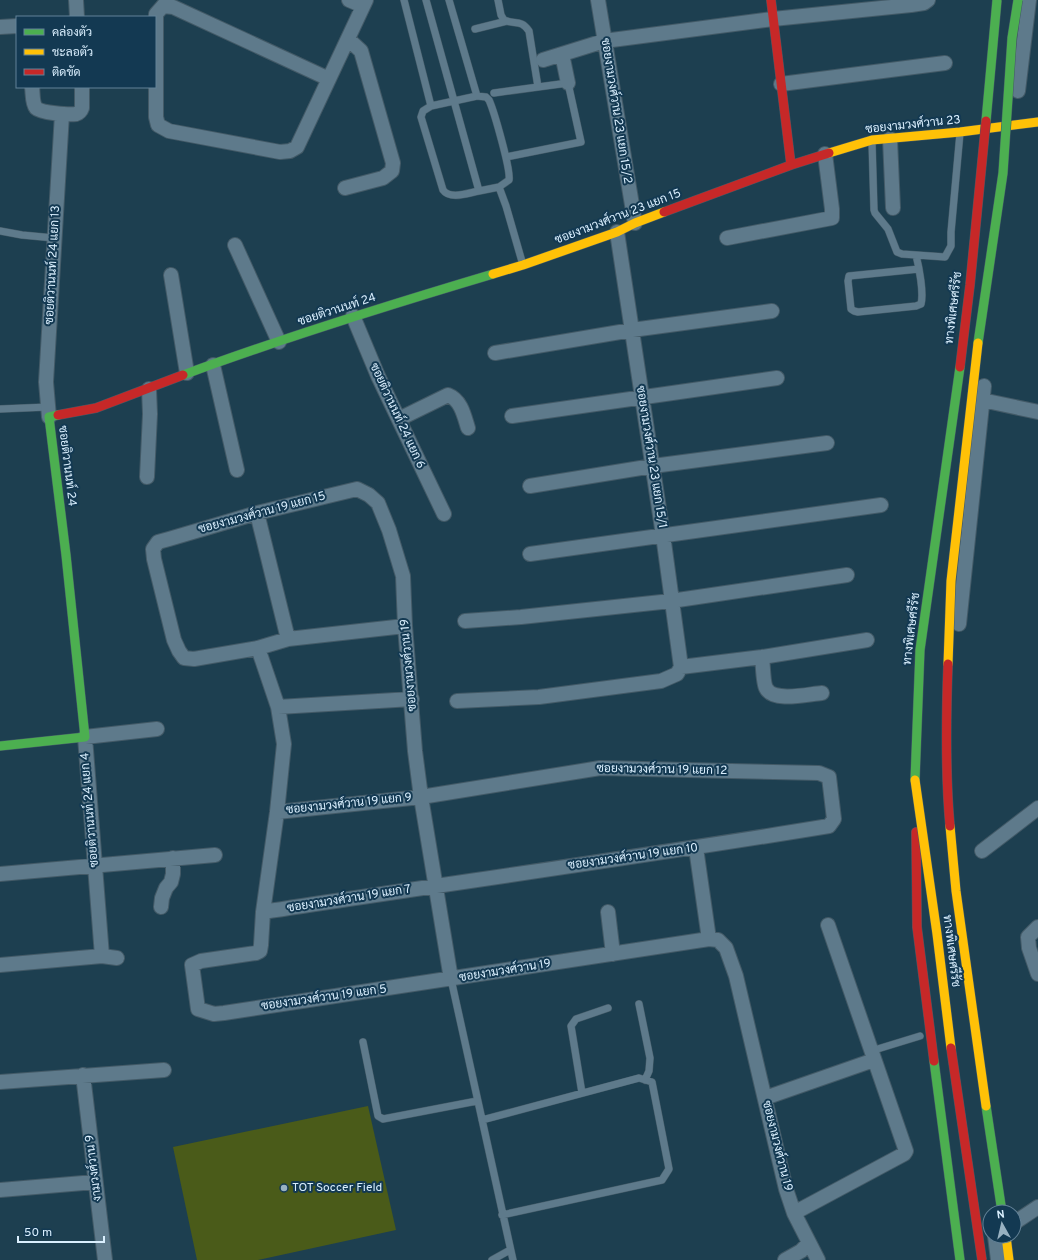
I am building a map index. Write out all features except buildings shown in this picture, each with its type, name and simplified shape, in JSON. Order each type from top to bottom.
[{"type":"main road","points":[[771,0],[791,164]]},
{"type":"main road","name":"ทางพิเศษศรีรัช","points":[[982,1260],[951,1051],[937,934],[915,777],[920,650],[953,418],[970,285],[997,0]]},
{"type":"main road","name":"ทางพิเศษศรีรัช","points":[[1001,1204],[956,891],[948,808],[946,710],[951,581],[977,349],[1003,173],[1012,38],[1018,0]]},
{"type":"main road","name":"ซอยงามวงศ์วาน 23","points":[[791,164],[872,140],[960,132],[1038,122]]},
{"type":"main road","name":"ซอยงามวงศ์วาน 23 แยก 15","points":[[452,286],[523,265],[617,232],[634,223],[791,164]]},
{"type":"main road","name":"ซอยติวานนท์ 24","points":[[85,737],[66,555],[48,412],[96,408],[248,351],[279,342],[353,316],[452,286]]},
{"type":"main road","points":[[0,746],[85,737]]},
{"type":"main road","points":[[915,777],[917,927],[960,1260]]},
{"type":"main road","points":[[1007,1244],[1009,1260]]},
{"type":"street","points":[[76,0],[77,16]]},
{"type":"street","points":[[329,79],[173,7],[163,6],[156,14],[156,118],[158,126],[169,131],[280,152],[290,151],[297,147],[348,39],[364,3],[349,0]]},
{"type":"street","name":"ซอยงามวงศ์วาน 23 แยก 15/2","points":[[598,0],[634,223]]},
{"type":"street","points":[[544,60],[604,40],[773,19],[911,5],[924,3],[928,0]]},
{"type":"street","points":[[990,1204],[954,947],[941,790],[982,400],[1001,200],[1023,60],[1029,0]]},
{"type":"street","points":[[0,27],[16,26]]},
{"type":"street","points":[[345,188],[382,178],[392,171],[392,163],[361,51],[348,39]]},
{"type":"street","points":[[562,54],[568,84]]},
{"type":"street","points":[[781,84],[945,63]]},
{"type":"street","points":[[32,88],[33,102],[37,109],[62,114],[77,114],[81,111],[82,88]]},
{"type":"street","name":"ซอยติวานนท์ 24 แยก 13","points":[[48,412],[46,382],[62,114]]},
{"type":"street","points":[[890,139],[892,208]]},
{"type":"street","points":[[727,238],[795,224],[828,220],[832,218],[825,154]]},
{"type":"street","name":"ซอยงามวงศ์วาน 23 แยก 15/1","points":[[617,232],[643,397],[681,667]]},
{"type":"street","points":[[235,245],[279,342]]},
{"type":"street","points":[[171,275],[187,373]]},
{"type":"street","points":[[495,353],[632,330],[772,311]]},
{"type":"street","name":"ซอยติวานนท์ 24 แยก 6","points":[[353,316],[378,376],[444,514]]},
{"type":"street","points":[[213,365],[237,470]]},
{"type":"street","points":[[512,416],[777,378]]},
{"type":"street","points":[[147,477],[150,414],[149,389]]},
{"type":"street","points":[[399,419],[448,395],[454,397],[461,407],[468,428]]},
{"type":"street","points":[[982,400],[1038,412]]},
{"type":"street","points":[[530,486],[653,466],[827,443]]},
{"type":"street","name":"ซอยงามวงศ์วาน 19 แยก 15","points":[[258,648],[194,659],[184,658],[174,640],[154,559],[153,549],[158,542],[257,513],[357,489]]},
{"type":"street","name":"ซอยงามวงศ์วาน 19","points":[[357,489],[368,495],[378,504],[389,530],[403,576],[405,626],[415,751],[421,797],[451,979],[709,939],[718,940],[726,948],[736,976],[786,1189],[794,1213],[818,1260]]},
{"type":"street","points":[[530,554],[881,505]]},
{"type":"street","points":[[257,513],[288,640]]},
{"type":"street","points":[[466,621],[521,617],[671,601],[847,575]]},
{"type":"street","points":[[263,912],[277,812],[284,744],[278,706],[258,648],[288,640],[405,626]]},
{"type":"street","points":[[457,701],[539,697],[661,681],[677,674],[681,667],[762,657],[867,640]]},
{"type":"street","points":[[762,657],[766,688],[770,693],[779,697],[822,692]]},
{"type":"street","points":[[278,706],[412,699]]},
{"type":"street","name":"ซอยติวานนท์ 24 แยก 4","points":[[102,956],[85,737],[157,729]]},
{"type":"street","name":"ซอยงามวงศ์วาน 19 แยก 12","points":[[421,797],[600,768],[818,773],[829,777],[834,819],[829,826]]},
{"type":"street","name":"ซอยงามวงศ์วาน 19 แยก 9","points":[[277,812],[421,797]]},
{"type":"street","points":[[982,851],[1038,808]]},
{"type":"street","name":"ซอยงามวงศ์วาน 19 แยก 10","points":[[436,885],[696,848],[829,826]]},
{"type":"street","points":[[696,848],[709,939]]},
{"type":"street","points":[[0,874],[215,855]]},
{"type":"street","points":[[161,907],[162,898],[166,888],[171,882],[173,874],[173,858]]},
{"type":"street","name":"ซอยงามวงศ์วาน 19 แยก 7","points":[[263,912],[436,885]]},
{"type":"street","name":"ซอยงามวงศ์วาน 19 แยก 5","points":[[263,912],[260,951],[256,953],[201,961],[192,965],[198,1009],[214,1014],[224,1013],[451,979]]},
{"type":"street","points":[[608,912],[613,954]]},
{"type":"street","points":[[794,1213],[904,1154],[906,1151],[828,925]]},
{"type":"street","points":[[1038,927],[1028,937],[1029,948],[1038,974]]},
{"type":"street","points":[[0,965],[102,956],[117,958]]},
{"type":"street","points":[[765,1098],[872,1056]]},
{"type":"street","points":[[0,1082],[164,1070]]},
{"type":"street","name":"งามวงศ์วาน 9","points":[[83,1075],[105,1260]]},
{"type":"street","points":[[0,1190],[95,1182]]},
{"type":"street","points":[[1022,1218],[1038,1207]]},
{"type":"street","points":[[785,1260],[801,1251],[809,1243]]},
{"type":"street","points":[[996,1244],[998,1260]]},
{"type":"lane","points":[[404,0],[431,106]]},
{"type":"lane","points":[[426,0],[479,191]]},
{"type":"lane","points":[[449,0],[476,96]]},
{"type":"lane","points":[[498,0],[501,15],[507,21]]},
{"type":"lane","points":[[475,29],[507,21],[522,23],[529,31],[538,86]]},
{"type":"lane","points":[[494,93],[538,86],[568,84],[581,142],[506,157]]},
{"type":"lane","points":[[476,96],[486,97],[489,100],[506,157],[510,175],[509,180],[499,187],[455,195],[448,194],[443,190],[421,117],[422,111],[431,106],[476,96]]},
{"type":"lane","points":[[872,140],[874,210],[888,229],[897,252],[899,254],[945,257],[951,246],[960,132]]},
{"type":"lane","points":[[499,187],[523,265]]},
{"type":"lane","points":[[0,231],[54,238]]},
{"type":"lane","points":[[916,255],[919,269],[922,299],[922,302],[919,305],[858,312],[851,309],[848,281],[849,276],[919,269]]},
{"type":"lane","points":[[0,409],[48,412]]},
{"type":"lane","points":[[451,979],[512,1260]]},
{"type":"lane","points":[[639,1004],[650,1058],[650,1071],[645,1080]]},
{"type":"lane","points":[[582,1093],[571,1026],[576,1019],[608,1008]]},
{"type":"lane","points":[[872,1056],[920,1036]]},
{"type":"lane","points":[[363,1042],[378,1116],[384,1119],[477,1101]]},
{"type":"lane","points":[[482,1120],[639,1078],[652,1082],[669,1169],[662,1180],[502,1215]]},
{"type":"lane","points":[[492,1260],[510,1250]]},
{"type":"green space","name":"TOT Soccer Field","points":[[368,1106],[396,1230],[258,1260],[197,1260],[173,1147]]},
{"type":"traffic: fast","points":[[986,121],[997,0]]},
{"type":"traffic: fast","points":[[978,343],[1003,173],[1012,38],[1018,0]]},
{"type":"traffic: fast","points":[[183,375],[337,322],[493,274]]},
{"type":"traffic: fast","points":[[915,780],[920,650],[960,367]]},
{"type":"traffic: fast","points":[[0,746],[85,737],[66,555],[49,417],[58,415]]},
{"type":"traffic: fast","points":[[934,1061],[960,1260]]},
{"type":"traffic: fast","points":[[986,1106],[1001,1204]]},
{"type":"traffic: slow","points":[[829,153],[872,140],[960,132],[1038,122]]},
{"type":"traffic: slow","points":[[493,274],[617,232],[635,223],[664,212]]},
{"type":"traffic: slow","points":[[948,664],[951,581],[978,343]]},
{"type":"traffic: slow","points":[[915,780],[937,934],[951,1048]]},
{"type":"traffic: slow","points":[[950,826],[956,891],[986,1106]]},
{"type":"traffic: slow","points":[[1007,1244],[1009,1260]]},
{"type":"traffic: jam","points":[[771,0],[791,165]]},
{"type":"traffic: jam","points":[[960,367],[970,285],[986,121]]},
{"type":"traffic: jam","points":[[664,212],[791,165],[829,153]]},
{"type":"traffic: jam","points":[[58,415],[96,408],[183,375]]},
{"type":"traffic: jam","points":[[948,664],[946,745],[950,826]]},
{"type":"traffic: jam","points":[[916,832],[917,927],[934,1061]]},
{"type":"traffic: jam","points":[[951,1048],[982,1260]]},
{"type":"place","name":"TOT Soccer Field","points":[[284,1188]]}]
